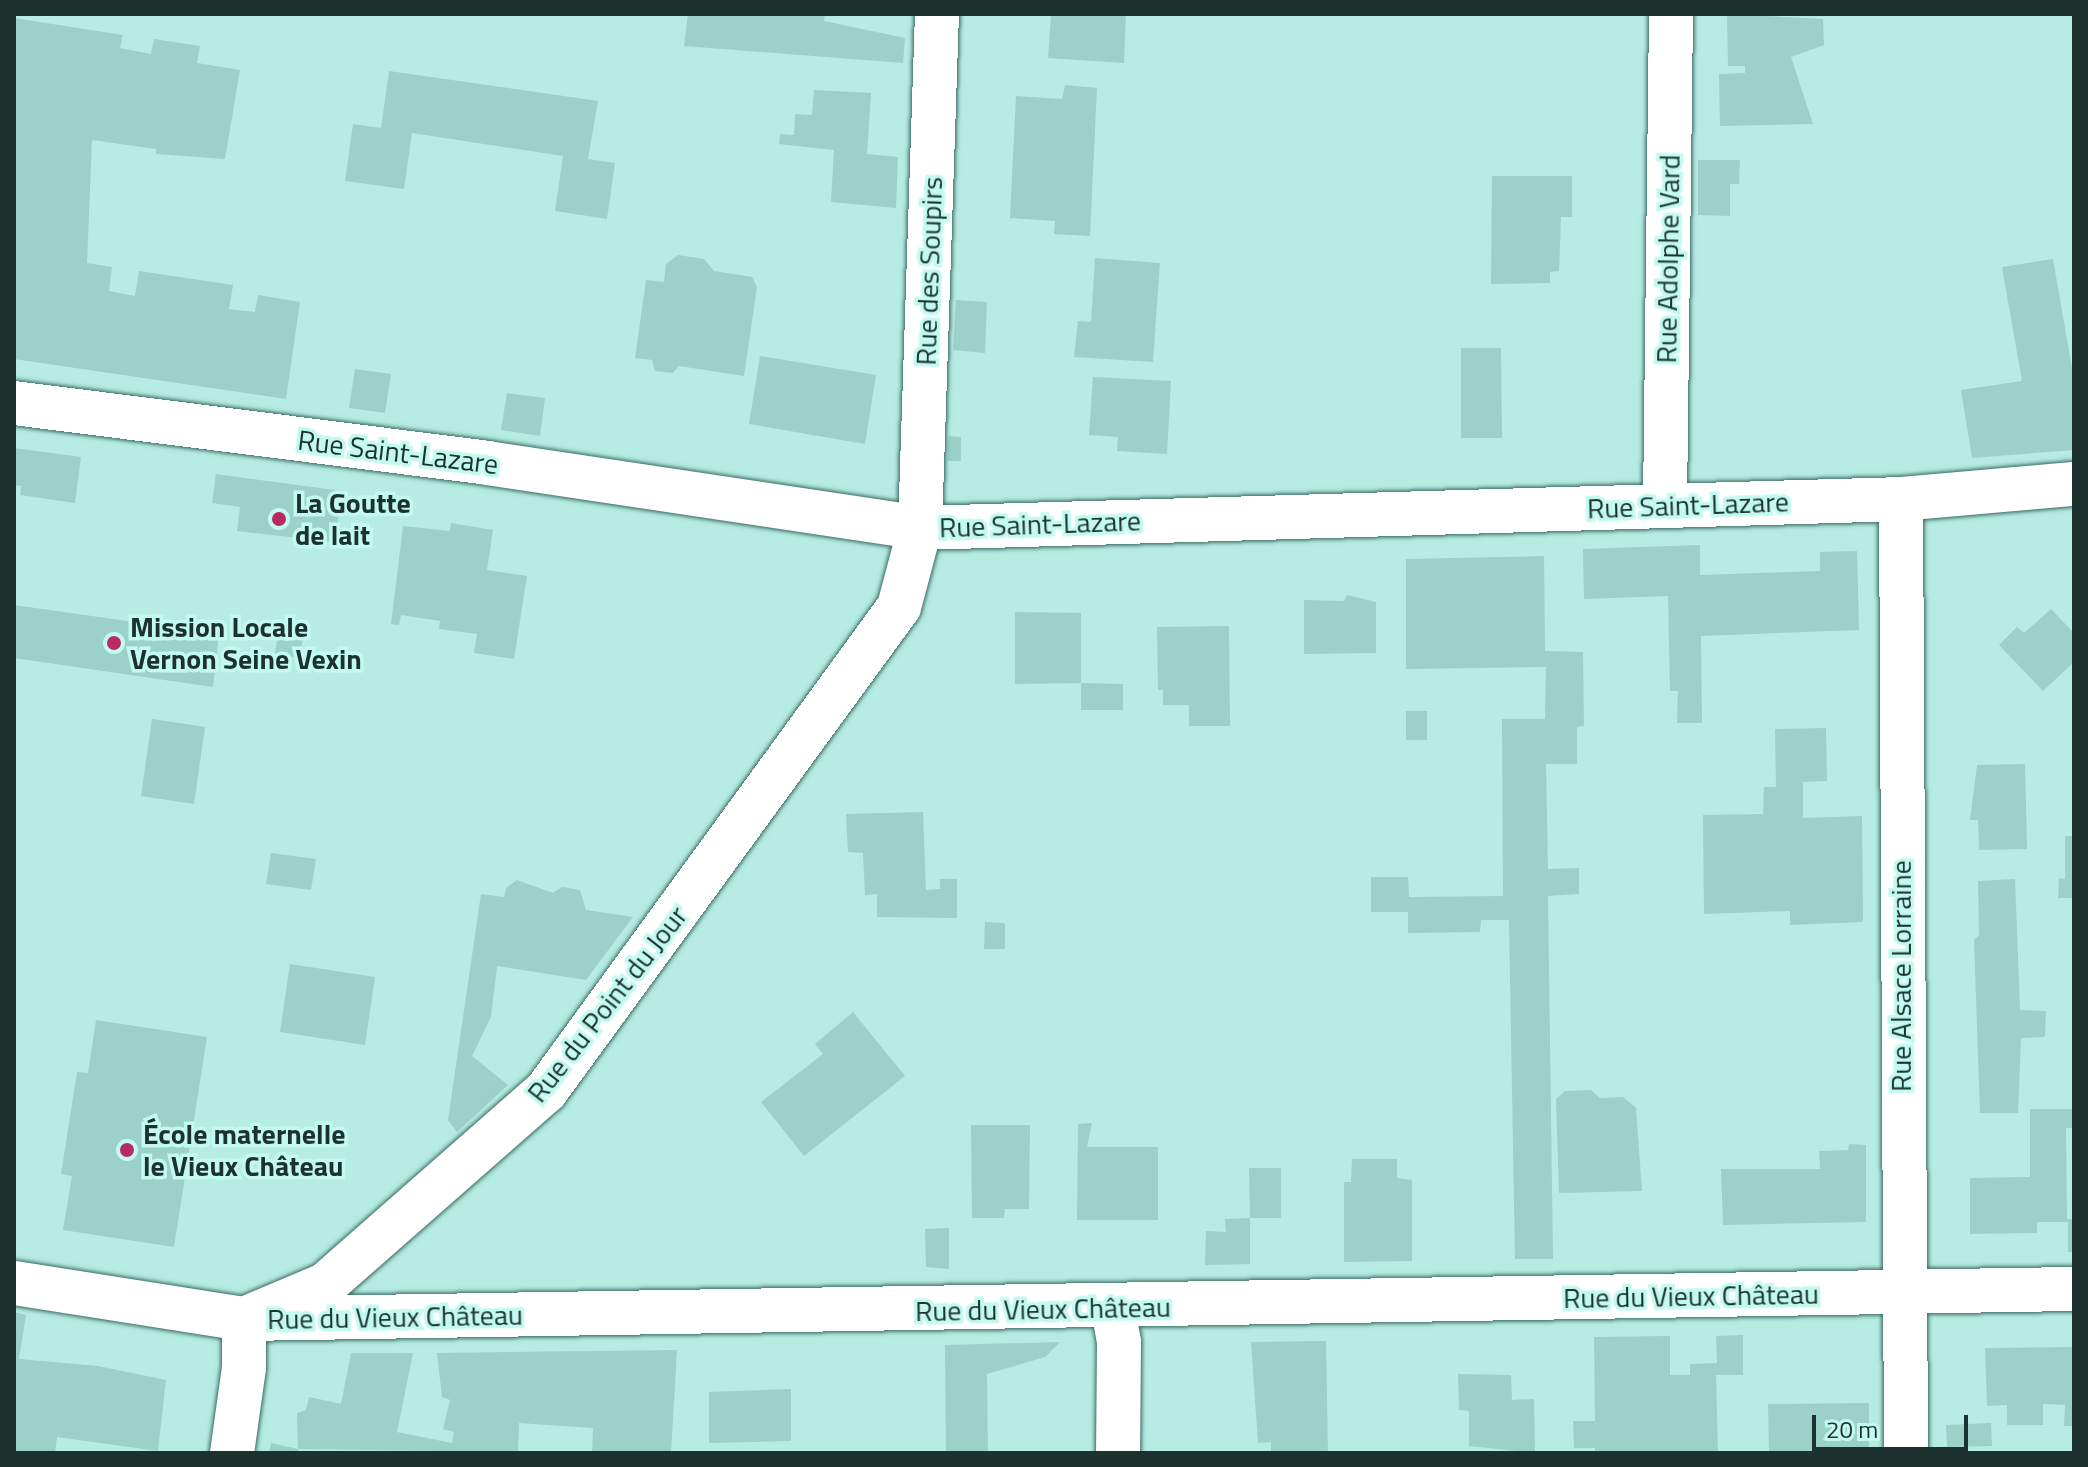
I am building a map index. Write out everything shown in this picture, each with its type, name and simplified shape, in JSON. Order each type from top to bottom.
[{"type":"street","name":"Rue des Soupirs","points":[[920,528],[937,14]]},
{"type":"street","name":"Rue Adolphe Vard","points":[[1665,504],[1671,14]]},
{"type":"street","name":"Rue Saint-Lazare","points":[[14,403],[487,463],[920,528],[1901,499],[2074,484]]},
{"type":"street","name":"Rue Alsace Lorraine","points":[[1901,499],[1902,1291],[1906,1453]]},
{"type":"street","name":"Rue du Point du Jour","points":[[244,1319],[325,1285],[546,1091],[885,632],[899,607],[920,528]]},
{"type":"street","name":"Rue du Vieux Château","points":[[14,1283],[244,1319],[1113,1308],[2074,1289]]},
{"type":"street","points":[[1113,1308],[1119,1342],[1118,1453]]},
{"type":"street","points":[[232,1453],[244,1368],[244,1319]]},
{"type":"building","points":[[688,14],[825,14],[824,21],[905,38],[903,63],[684,46]]},
{"type":"building","points":[[1051,14],[1126,14],[1124,63],[1048,58]]},
{"type":"building","points":[[1727,14],[1823,19],[1824,45],[1791,57],[1813,124],[1720,126],[1719,74],[1745,73],[1745,66],[1728,66]]},
{"type":"building","points":[[14,18],[123,35],[120,48],[151,54],[154,39],[200,46],[197,63],[240,70],[225,159],[156,154],[156,149],[92,140],[87,263],[112,267],[109,291],[135,296],[139,271],[233,285],[229,309],[255,312],[258,295],[300,302],[286,399],[14,359]]},
{"type":"building","points":[[389,71],[598,101],[588,159],[615,163],[607,219],[555,211],[563,156],[412,133],[404,189],[345,181],[353,124],[381,128]]},
{"type":"building","points":[[1065,85],[1097,88],[1090,236],[1054,234],[1055,221],[1010,218],[1016,96],[1062,99]]},
{"type":"building","points":[[814,90],[871,93],[867,154],[898,157],[896,208],[831,202],[834,150],[779,144],[780,134],[794,135],[795,114],[812,115]]},
{"type":"building","points":[[1698,160],[1740,160],[1739,184],[1730,184],[1730,216],[1698,215]]},
{"type":"building","points":[[1492,176],[1572,176],[1572,217],[1561,217],[1559,271],[1550,272],[1550,283],[1491,284]]},
{"type":"building","points":[[678,255],[704,259],[714,271],[752,277],[757,287],[744,376],[679,366],[673,373],[655,371],[652,360],[635,358],[646,280],[664,282],[666,264]]},
{"type":"building","points":[[1095,258],[1160,263],[1153,362],[1074,357],[1078,321],[1091,322]]},
{"type":"building","points":[[2053,259],[2074,380],[2074,450],[1972,458],[1961,390],[2022,381],[2002,267]]},
{"type":"building","points":[[956,300],[987,302],[985,353],[953,350]]},
{"type":"building","points":[[1461,348],[1501,348],[1502,438],[1461,438]]},
{"type":"building","points":[[760,356],[876,375],[865,444],[749,424]]},
{"type":"building","points":[[355,369],[391,374],[385,413],[349,408]]},
{"type":"building","points":[[1093,377],[1171,381],[1167,454],[1117,451],[1118,437],[1089,435]]},
{"type":"building","points":[[507,393],[545,398],[540,436],[501,430]]},
{"type":"building","points":[[949,436],[961,437],[961,461],[947,461]]},
{"type":"building","points":[[14,448],[81,457],[75,503],[20,495],[21,486],[14,485]]},
{"type":"building","name":"La Goutte de lait","points":[[216,474],[342,491],[335,542],[237,531],[240,507],[212,503]]},
{"type":"building","points":[[451,523],[493,530],[487,570],[527,576],[514,659],[474,653],[477,634],[439,629],[440,621],[401,615],[399,625],[391,624],[403,526],[450,531]]},
{"type":"building","points":[[1700,545],[1700,575],[1820,571],[1820,552],[1857,551],[1859,630],[1701,636],[1702,723],[1677,723],[1678,691],[1670,691],[1668,596],[1584,599],[1583,549]]},
{"type":"building","points":[[1544,556],[1545,651],[1583,652],[1584,726],[1577,727],[1577,764],[1546,764],[1548,869],[1579,868],[1579,894],[1548,896],[1553,1259],[1515,1259],[1509,920],[1481,920],[1480,932],[1408,933],[1408,912],[1371,912],[1371,877],[1408,877],[1409,897],[1503,896],[1502,719],[1545,719],[1546,667],[1406,669],[1406,559]]},
{"type":"building","points":[[1347,595],[1376,602],[1376,653],[1304,654],[1304,600],[1344,601]]},
{"type":"building","points":[[14,605],[219,634],[213,687],[14,658]]},
{"type":"building","points":[[2051,609],[2074,633],[2074,662],[2043,691],[1999,645],[2017,627],[2024,633]]},
{"type":"building","points":[[1015,612],[1081,613],[1081,683],[1015,684]]},
{"type":"building","points":[[279,625],[304,628],[300,658],[275,654]]},
{"type":"building","points":[[1229,626],[1230,726],[1189,726],[1189,705],[1163,705],[1163,690],[1158,690],[1157,627]]},
{"type":"building","points":[[1081,683],[1123,684],[1123,710],[1081,710]]},
{"type":"building","points":[[1406,711],[1427,711],[1427,740],[1406,740]]},
{"type":"building","points":[[152,719],[205,727],[194,804],[141,796]]},
{"type":"building","points":[[1826,728],[1827,781],[1803,782],[1803,818],[1862,816],[1863,922],[1790,925],[1790,911],[1704,914],[1703,815],[1763,814],[1764,787],[1776,787],[1775,729]]},
{"type":"building","points":[[2025,764],[2027,849],[1979,850],[1978,820],[1970,820],[1977,765]]},
{"type":"building","points":[[923,812],[926,890],[940,889],[940,879],[957,879],[957,918],[877,917],[877,894],[865,895],[863,853],[848,852],[846,814]]},
{"type":"building","points":[[2065,836],[2074,836],[2074,898],[2058,898],[2059,878],[2065,879]]},
{"type":"building","points":[[271,853],[316,859],[311,890],[266,884]]},
{"type":"building","points":[[2015,879],[2020,1010],[2046,1011],[2045,1037],[2021,1038],[2018,1113],[1980,1113],[1974,940],[1979,935],[1978,881]]},
{"type":"building","points":[[517,880],[553,893],[562,887],[580,890],[586,910],[633,917],[586,980],[497,966],[491,1017],[472,1056],[508,1085],[457,1132],[448,1120],[481,894],[504,897],[506,888]]},
{"type":"building","points":[[985,922],[1005,923],[1005,949],[984,949]]},
{"type":"building","points":[[290,964],[375,977],[365,1045],[280,1032]]},
{"type":"building","points":[[853,1012],[905,1076],[804,1156],[761,1102],[823,1054],[815,1044]]},
{"type":"building","points":[[96,1020],[207,1037],[174,1247],[63,1230],[72,1176],[61,1174],[77,1072],[88,1073]]},
{"type":"building","points":[[1591,1090],[1600,1098],[1623,1097],[1636,1108],[1642,1191],[1559,1193],[1556,1099],[1565,1091]]},
{"type":"building","points":[[2030,1109],[2074,1109],[2074,1128],[2066,1128],[2067,1219],[2074,1219],[2074,1252],[2068,1252],[2068,1222],[2037,1222],[2037,1233],[1970,1234],[1970,1178],[2030,1177]]},
{"type":"building","points":[[1092,1123],[1087,1147],[1158,1147],[1158,1220],[1077,1220],[1078,1124]]},
{"type":"building","points":[[971,1125],[1030,1125],[1029,1209],[1005,1209],[1004,1218],[972,1218]]},
{"type":"building","points":[[1849,1144],[1866,1145],[1866,1222],[1723,1225],[1721,1169],[1820,1169],[1819,1151],[1848,1150]]},
{"type":"building","points":[[1352,1159],[1397,1159],[1397,1178],[1412,1180],[1412,1261],[1344,1262],[1344,1182],[1351,1182]]},
{"type":"building","points":[[1249,1168],[1281,1168],[1281,1218],[1250,1218]]},
{"type":"building","points":[[1250,1218],[1250,1264],[1205,1265],[1206,1231],[1226,1232],[1225,1219]]},
{"type":"building","points":[[949,1228],[949,1269],[926,1267],[925,1229]]},
{"type":"building","points":[[14,1312],[26,1315],[19,1359],[98,1366],[166,1380],[158,1451],[57,1437],[55,1453],[14,1453]]},
{"type":"building","points":[[1743,1335],[1743,1375],[1716,1375],[1718,1453],[1595,1453],[1595,1448],[1574,1448],[1573,1421],[1595,1421],[1594,1337],[1670,1336],[1670,1375],[1690,1375],[1690,1364],[1717,1363],[1716,1336]]},
{"type":"building","points":[[1326,1341],[1328,1453],[1271,1453],[1271,1442],[1258,1443],[1251,1342]]},
{"type":"building","points":[[1060,1342],[1045,1357],[987,1374],[988,1453],[946,1453],[945,1345]]},
{"type":"building","points":[[2074,1347],[2074,1426],[2064,1426],[2065,1405],[2043,1404],[2043,1425],[2007,1425],[2007,1405],[1987,1406],[1985,1348]]},
{"type":"building","points":[[677,1350],[671,1453],[592,1453],[593,1428],[519,1423],[518,1452],[298,1449],[297,1413],[306,1410],[309,1397],[341,1404],[351,1353],[413,1353],[397,1432],[452,1443],[454,1432],[443,1429],[450,1400],[442,1397],[437,1353]]},
{"type":"building","points":[[1458,1374],[1511,1375],[1512,1400],[1534,1399],[1535,1453],[1469,1446],[1469,1411],[1459,1410]]},
{"type":"building","points":[[791,1389],[791,1441],[709,1443],[709,1392]]},
{"type":"building","points":[[1869,1403],[1869,1453],[1769,1453],[1768,1404]]},
{"type":"building","points":[[1991,1423],[1992,1446],[1947,1447],[1946,1425]]},
{"type":"building","points":[[271,1443],[298,1449],[297,1453],[269,1453]]},
{"type":"place","name":"La Goutte de lait","points":[[279,519]]},
{"type":"place","name":"Mission Locale Vernon Seine Vexin","points":[[114,643]]},
{"type":"place","name":"École maternelle le Vieux Château","points":[[127,1150]]}]
